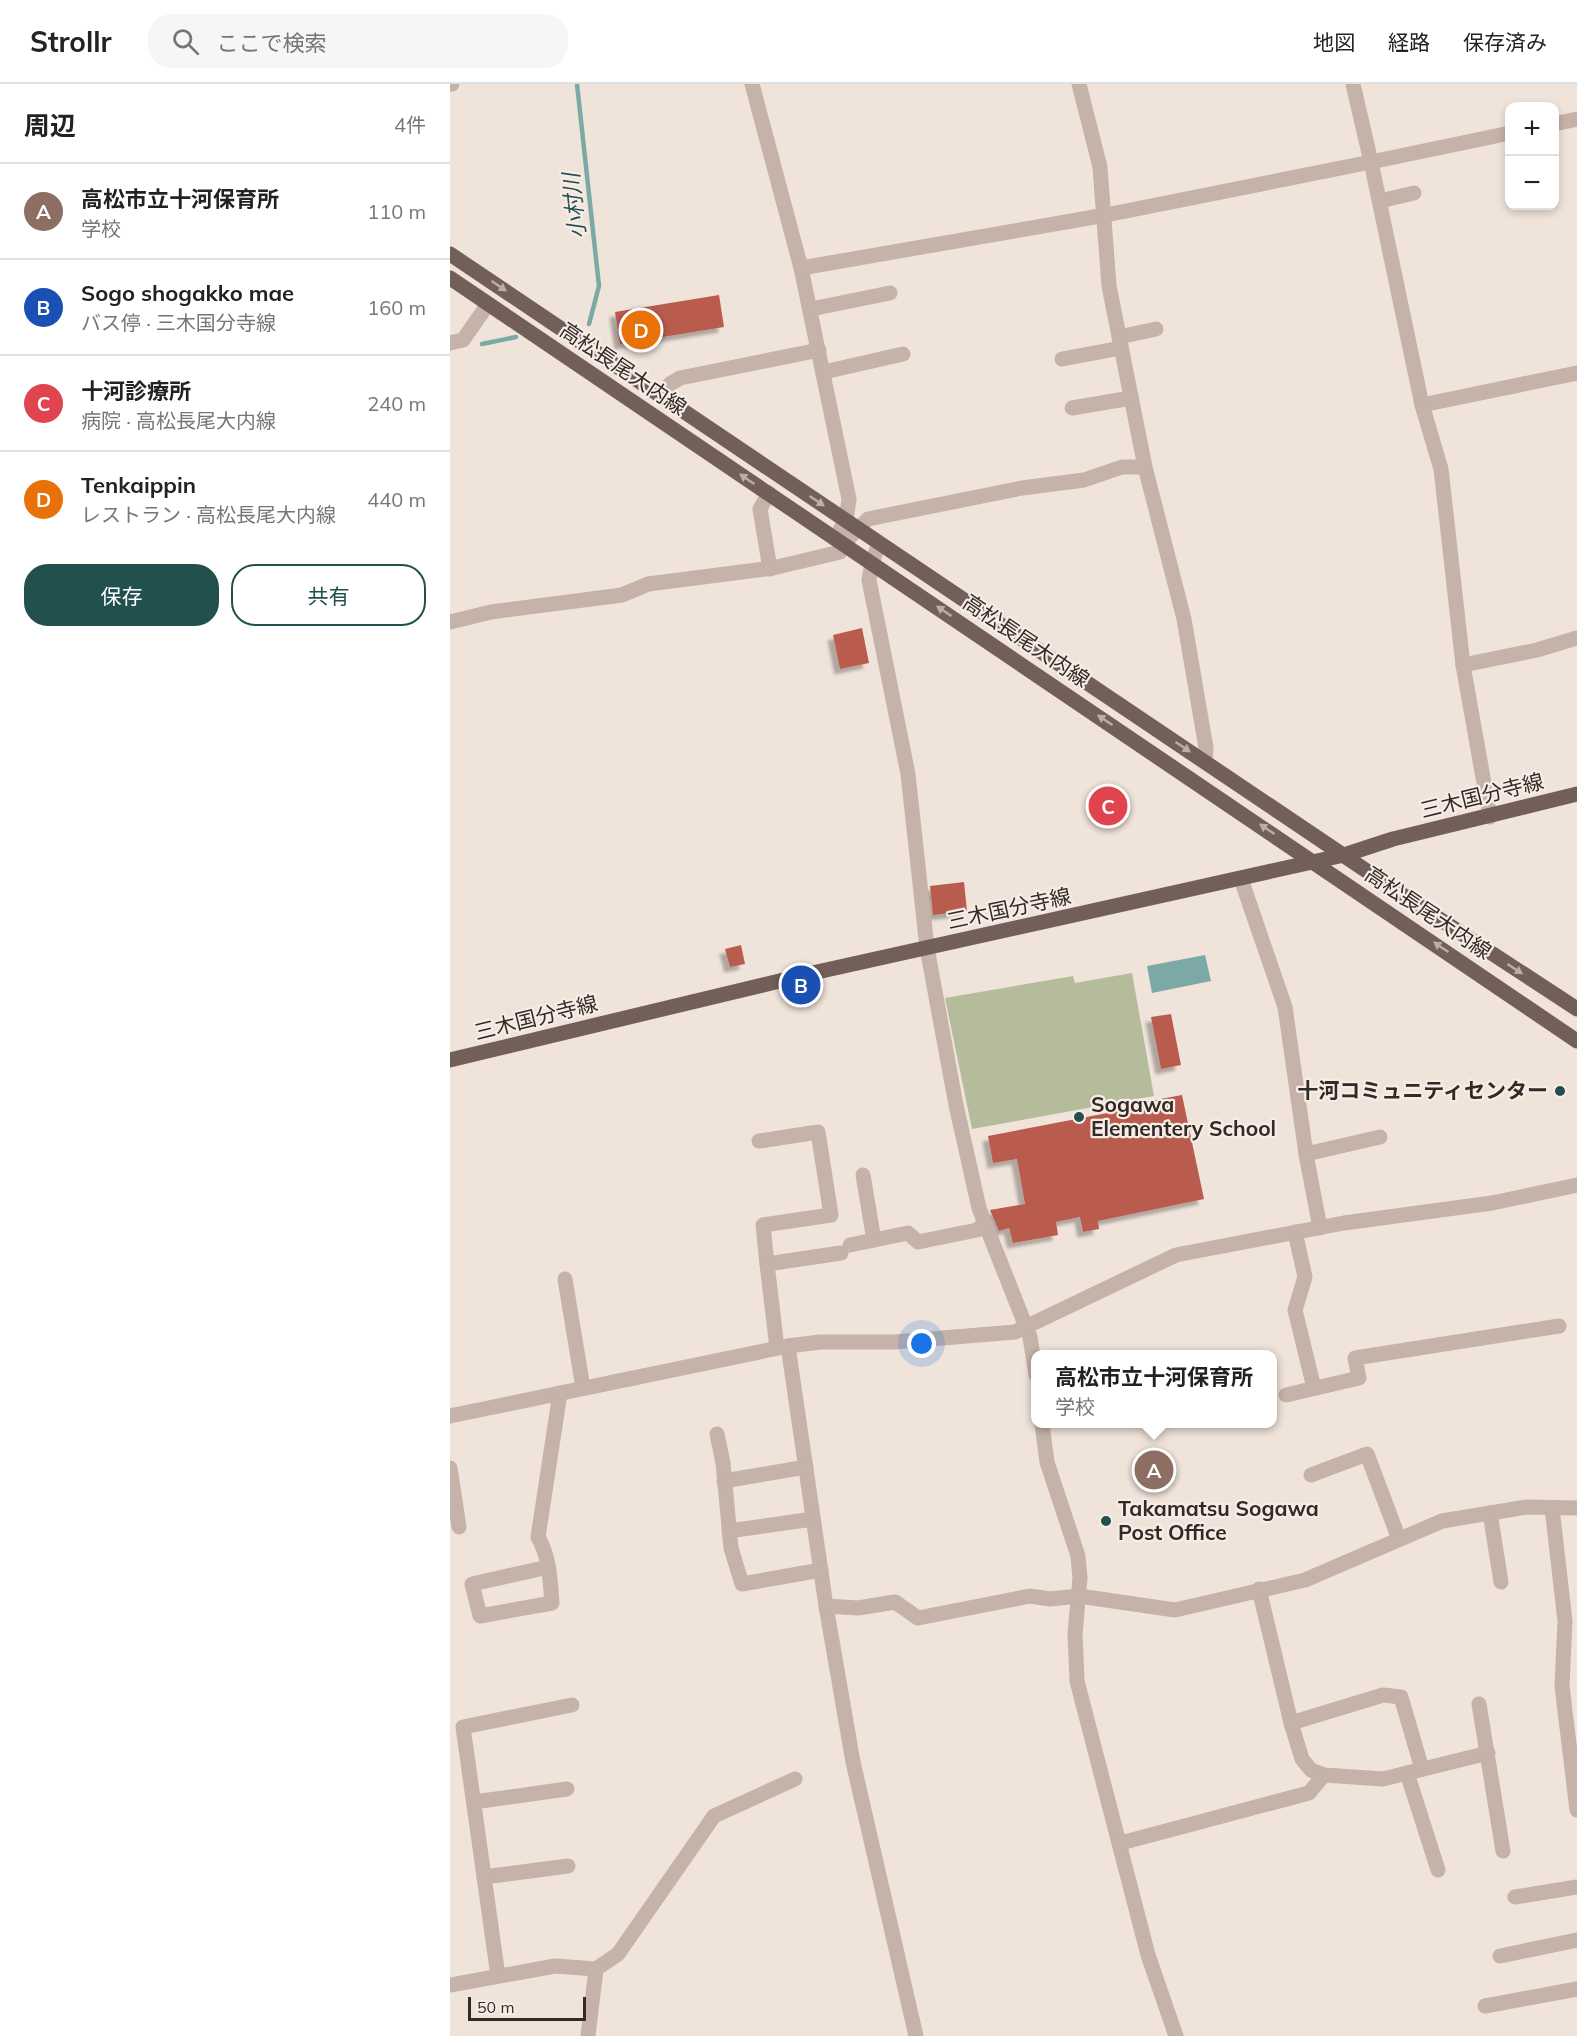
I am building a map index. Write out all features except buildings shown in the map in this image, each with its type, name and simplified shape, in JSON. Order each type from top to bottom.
[{"type":"main road","name":"高松長尾大内線","points":[[450,254],[1577,1009]]},
{"type":"main road","name":"高松長尾大内線","points":[[450,278],[1577,1041]]},
{"type":"main road","name":"三木国分寺線","points":[[450,1060],[816,972],[1315,862],[1393,839],[1577,794]]},
{"type":"street","points":[[752,84],[811,309],[852,524]]},
{"type":"street","points":[[1079,84],[1100,167],[1106,215],[1109,286],[1145,467],[1184,619],[1206,748],[1205,761]]},
{"type":"street","points":[[1353,84],[1380,201],[1422,405],[1441,469],[1463,665],[1490,817]]},
{"type":"street","points":[[1559,123],[1577,119]]},
{"type":"street","points":[[801,268],[1106,215],[1505,134]]},
{"type":"street","points":[[1380,201],[1414,193]]},
{"type":"street","points":[[811,309],[890,293]]},
{"type":"street","points":[[450,342],[463,340],[488,304]]},
{"type":"street","points":[[1062,359],[1120,343],[1156,329]]},
{"type":"street","points":[[662,396],[670,384],[680,378],[819,350]]},
{"type":"street","points":[[824,372],[903,354]]},
{"type":"street","points":[[1422,405],[1577,373]]},
{"type":"street","points":[[1072,408],[1131,398]]},
{"type":"street","points":[[450,622],[491,612],[622,595],[648,584],[770,569],[840,552],[840,540],[852,524],[868,519],[891,513],[1084,480],[1122,467],[1145,467]]},
{"type":"street","points":[[769,494],[760,509],[770,569]]},
{"type":"street","points":[[879,543],[869,580],[908,774],[927,948],[956,1105],[979,1208],[1027,1327],[1031,1351]]},
{"type":"street","points":[[1463,665],[1537,650],[1577,638]]},
{"type":"street","points":[[1241,879],[1285,1007],[1306,1154],[1320,1228]]},
{"type":"street","points":[[759,1141],[818,1132],[831,1215],[763,1225],[767,1264],[806,1467],[826,1606],[853,1762],[916,2036]]},
{"type":"street","points":[[1306,1154],[1380,1137]]},
{"type":"street","points":[[863,1174],[874,1240]]},
{"type":"street","points":[[450,1416],[782,1347],[820,1342],[895,1342],[1015,1332],[1176,1255],[1295,1232],[1492,1203],[1577,1185]]},
{"type":"street","points":[[767,1264],[846,1249],[908,1233],[918,1242],[976,1230],[985,1223]]},
{"type":"street","points":[[1295,1232],[1305,1277],[1295,1310],[1314,1388]]},
{"type":"street","points":[[565,1279],[583,1388]]},
{"type":"street","points":[[1286,1395],[1359,1378],[1355,1358],[1560,1326]]},
{"type":"street","points":[[548,1567],[472,1584],[480,1616],[552,1603],[548,1567],[546,1552],[538,1537],[560,1393]]},
{"type":"street","points":[[1043,1428],[1047,1462],[1078,1556],[1079,1596],[1075,1634],[1077,1681],[1121,1843],[1148,1955],[1176,2036]]},
{"type":"street","points":[[717,1434],[729,1531],[742,1584],[821,1569]]},
{"type":"street","points":[[1311,1475],[1366,1454],[1399,1539]]},
{"type":"street","points":[[724,1480],[806,1467]]},
{"type":"street","points":[[450,1468],[459,1527]]},
{"type":"street","points":[[826,1606],[858,1608],[895,1602],[918,1618],[1030,1596],[1050,1599],[1079,1596],[1175,1610],[1305,1580],[1442,1521],[1527,1507],[1577,1508]]},
{"type":"street","points":[[1552,1508],[1565,1622],[1562,1686],[1574,1759],[1577,1810]]},
{"type":"street","points":[[1490,1513],[1501,1582]]},
{"type":"street","points":[[729,1531],[813,1519]]},
{"type":"street","points":[[1259,1589],[1291,1723],[1302,1759],[1311,1770],[1324,1775],[1383,1779],[1488,1753]]},
{"type":"street","points":[[1291,1723],[1383,1695],[1401,1696],[1415,1771],[1438,1870]]},
{"type":"street","points":[[1479,1704],[1503,1851]]},
{"type":"street","points":[[498,1976],[463,1726],[572,1705]]},
{"type":"street","points":[[1121,1843],[1309,1793],[1324,1775]]},
{"type":"street","points":[[450,1985],[555,1966],[596,1969],[618,1954],[714,1816],[795,1779]]},
{"type":"street","points":[[474,1802],[567,1789]]},
{"type":"street","points":[[484,1876],[568,1866]]},
{"type":"street","points":[[1515,1897],[1577,1887]]},
{"type":"street","points":[[1500,1956],[1577,1940]]},
{"type":"street","points":[[588,2036],[596,1969]]},
{"type":"street","points":[[1485,2006],[1577,1989]]},
{"type":"green space","points":[[1132,973],[1154,1096],[972,1129],[945,998],[1073,976],[1075,983]]},
{"type":"water","points":[[1205,955],[1211,981],[1152,993],[1147,966]]},
{"type":"waterway","name":"小村川","points":[[577,84],[599,286],[589,324]]},
{"type":"waterway","name":"小村川","points":[[482,344],[516,337]]},
{"type":"place","name":"Tenkaippin","points":[[641,330]]},
{"type":"place","name":"十河診療所","points":[[1108,806]]},
{"type":"place","name":"Sogo shogakko mae","points":[[801,985]]},
{"type":"place","name":"十河コミュニティセンター","points":[[1560,1091]]},
{"type":"place","name":"Sogawa Elementery School","points":[[1079,1117]]},
{"type":"place","name":"高松市立十河保育所","points":[[1154,1470]]},
{"type":"place","name":"Takamatsu Sogawa Post Office","points":[[1106,1521]]}]
